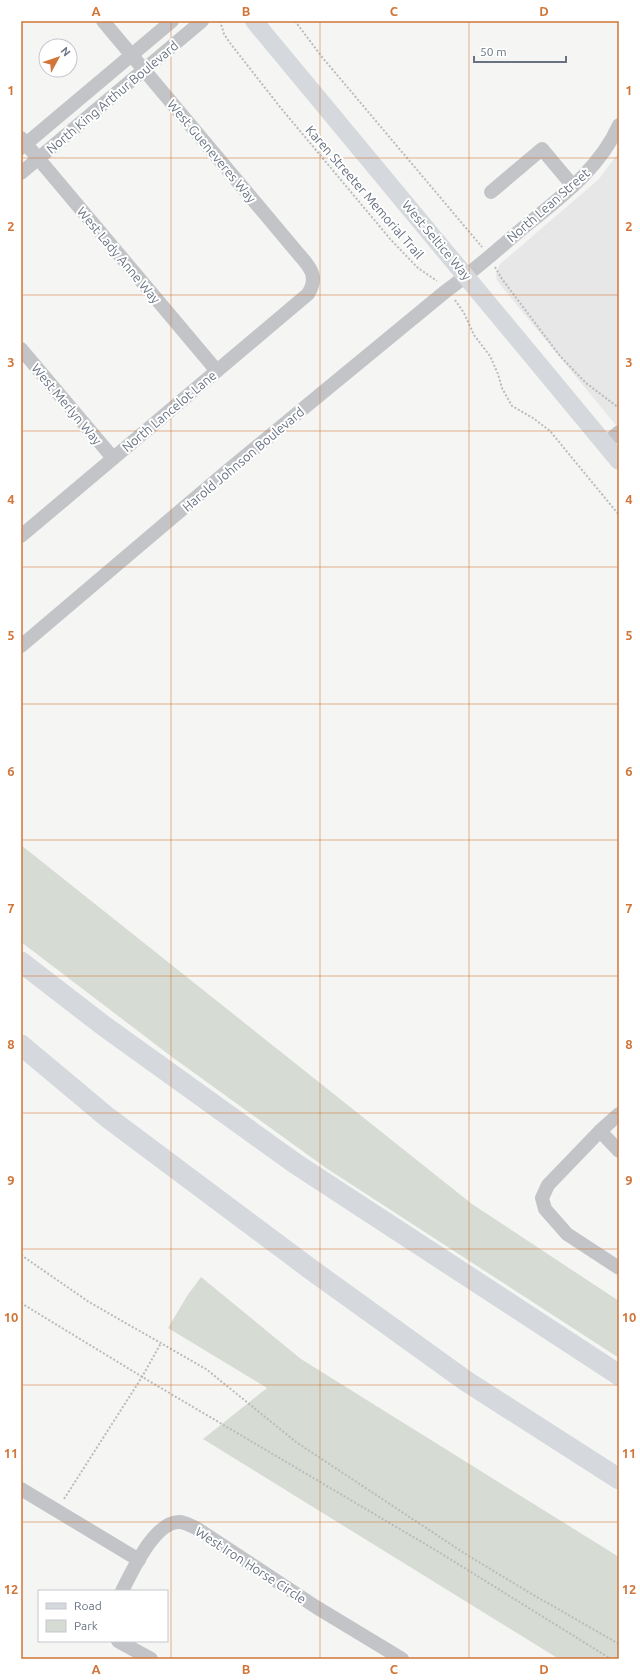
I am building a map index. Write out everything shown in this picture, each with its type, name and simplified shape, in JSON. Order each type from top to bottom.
[{"type":"highway","points":[[21,962],[110,1031],[296,1164],[619,1375]]},
{"type":"highway","points":[[21,1044],[107,1117],[315,1272],[466,1381],[619,1479]]},
{"type":"main road","name":"West Seltice Way","points":[[254,21],[618,459]]},
{"type":"street","name":"West Gueneveres Way","points":[[103,21],[310,268],[314,284]]},
{"type":"street","name":"North King Arthur Boulevard","points":[[23,143],[172,21]]},
{"type":"street","name":"North King Arthur Boulevard","points":[[21,173],[202,21]]},
{"type":"street","name":"North Lean Street","points":[[467,276],[585,176],[602,155],[619,125]]},
{"type":"street","name":"West Lady Anne Way","points":[[23,143],[217,371]]},
{"type":"street","points":[[491,192],[542,149],[573,186]]},
{"type":"street","name":"Harold Johnson Boulevard","points":[[21,646],[232,467],[446,290],[467,276]]},
{"type":"street","name":"North Lancelot Lane","points":[[21,536],[308,294],[314,284]]},
{"type":"street","name":"West Merlyn Way","points":[[21,349],[113,458]]},
{"type":"street","points":[[605,444],[619,432]]},
{"type":"street","points":[[619,1114],[600,1131],[548,1185],[542,1198],[545,1209],[568,1234],[619,1268]]},
{"type":"street","points":[[600,1131],[619,1151]]},
{"type":"street","points":[[21,1489],[139,1560]]},
{"type":"street","name":"West Iron Horse Circle","points":[[123,1590],[155,1535],[170,1523],[180,1521],[187,1524],[316,1607],[402,1659]]},
{"type":"street","points":[[120,1642],[151,1659]]},
{"type":"path","name":"Karen Streeter Memorial Trail","points":[[220,21],[224,34],[241,58],[391,240],[418,268],[435,279],[457,302],[474,334],[490,356],[502,388],[512,406],[533,418],[550,431],[619,515]]},
{"type":"path","points":[[295,21],[317,52],[490,256],[502,279],[560,356],[586,383],[619,408]]},
{"type":"path","points":[[21,1255],[89,1302],[206,1369],[224,1382],[275,1427],[327,1464],[470,1557],[619,1644]]},
{"type":"path","points":[[21,1303],[142,1377],[437,1551],[611,1659]]},
{"type":"path","points":[[57,1511],[142,1377],[161,1343]]},
{"type":"shaded area","points":[[619,152],[619,429],[502,287],[497,280],[496,274],[499,265],[599,179]]},
{"type":"green space","points":[[21,845],[472,1204],[619,1301],[619,1358],[326,1168],[172,1057],[21,942]]},
{"type":"green space","points":[[201,1277],[301,1359],[619,1557],[619,1659],[559,1659],[203,1439],[267,1388],[168,1328],[187,1296]]}]
